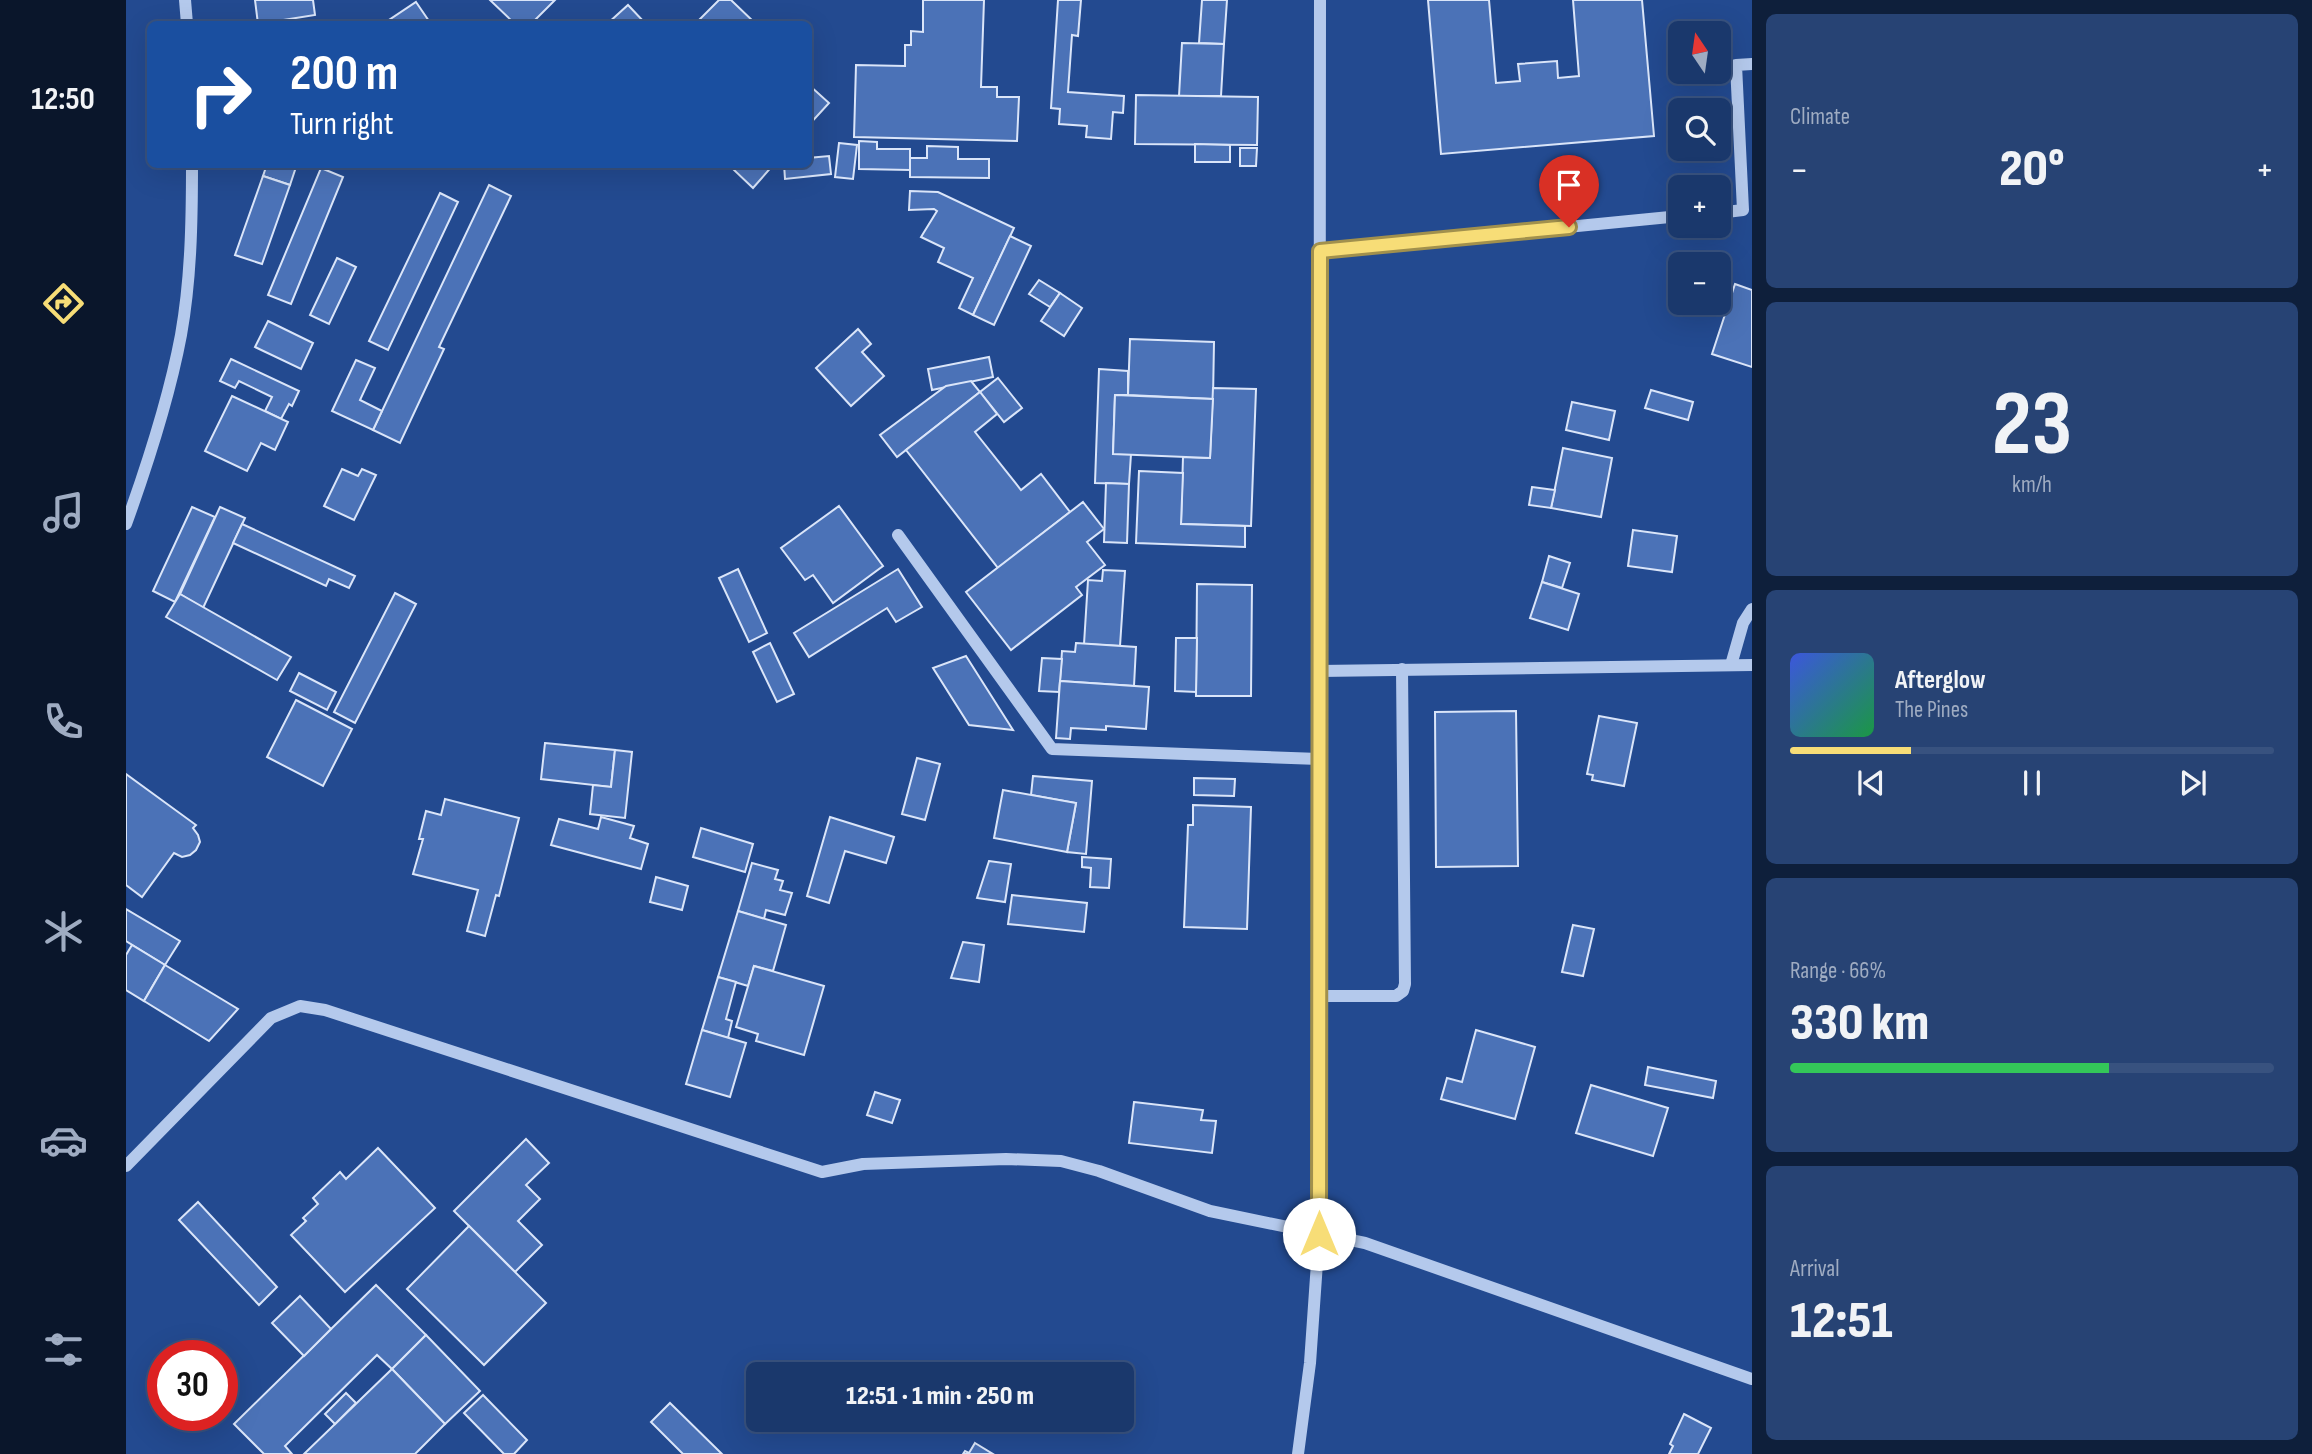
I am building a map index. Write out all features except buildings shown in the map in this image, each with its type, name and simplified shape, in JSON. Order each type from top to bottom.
[{"type":"street","points":[[185,0],[187,21]]},
{"type":"street","points":[[1298,1454],[1310,1363],[1319,1234],[1320,0]]},
{"type":"street","points":[[1731,212],[1744,210],[1736,65],[1752,64]]},
{"type":"street","points":[[126,524],[144,474],[181,334],[189,265],[192,168]]},
{"type":"street","points":[[1320,251],[1668,217]]},
{"type":"street","points":[[898,536],[1052,749],[1319,759]]},
{"type":"street","points":[[1731,665],[1743,624],[1752,609]]},
{"type":"street","points":[[1319,671],[1752,665]]},
{"type":"street","points":[[1319,996],[1396,996],[1403,991],[1405,984],[1402,670]]},
{"type":"street","points":[[126,1166],[271,1018],[300,1006],[325,1010],[822,1172],[863,1164],[1006,1159],[1061,1161],[1099,1171],[1210,1212],[1365,1243],[1752,1379]]},
{"type":"route","points":[[1319,1234],[1320,251],[1569,227]]}]
